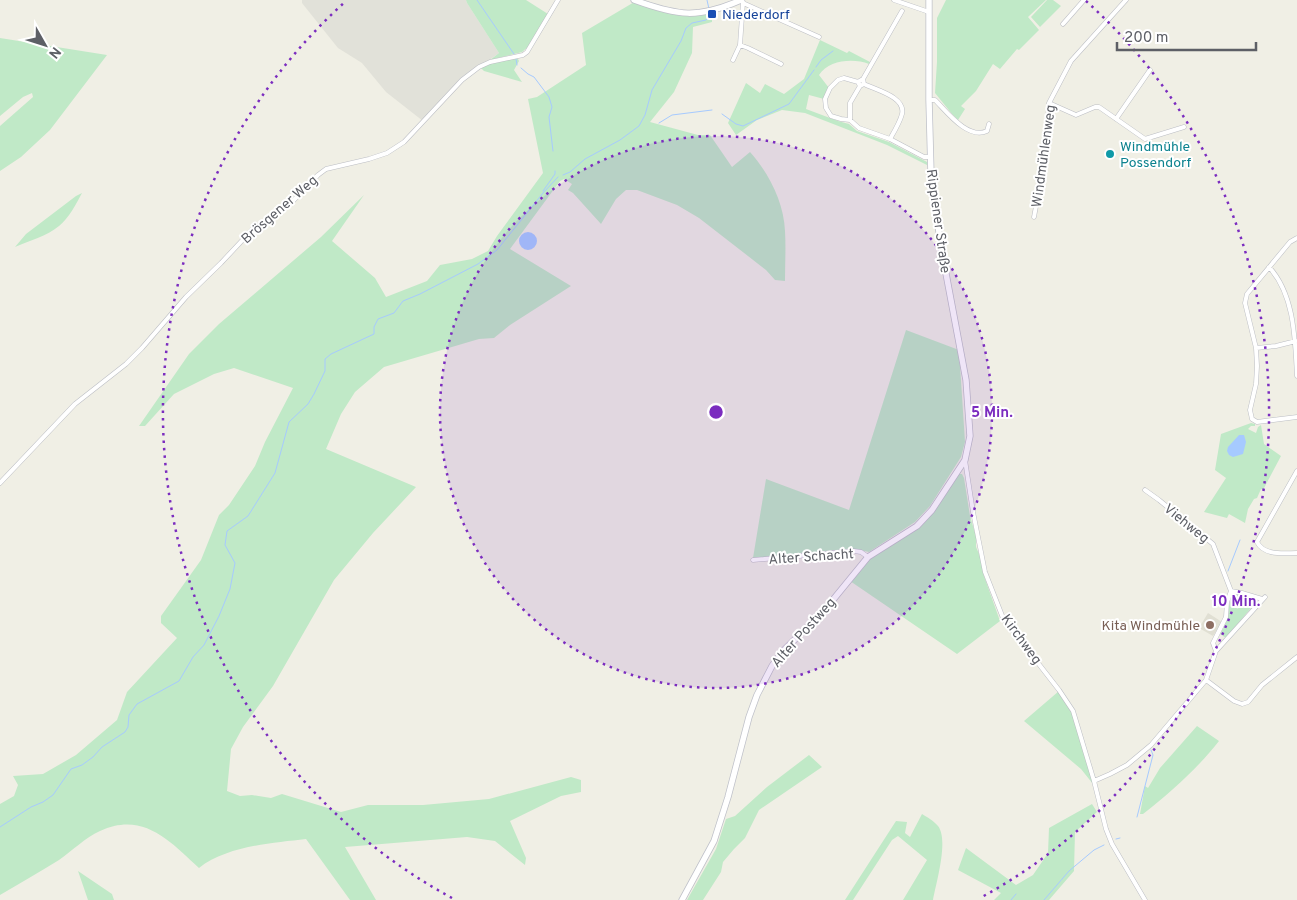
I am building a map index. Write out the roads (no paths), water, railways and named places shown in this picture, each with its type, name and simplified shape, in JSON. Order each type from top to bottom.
[{"type":"street","name":"Brösgener Weg","points":[[0,484],[75,404],[126,364],[142,348],[186,297],[260,223],[291,203],[326,169],[369,160],[388,153],[404,142],[462,80],[479,66],[527,52],[558,0]]},
{"type":"street","points":[[634,0],[660,9],[691,14],[719,10],[743,1],[819,37]]},
{"type":"street","points":[[894,0],[929,12]]},
{"type":"street","name":"Rippiener Straße","points":[[929,0],[930,157],[941,246],[966,380],[970,441],[965,460]]},
{"type":"street","points":[[1063,24],[1084,0]]},
{"type":"street","name":"Windmühlenweg","points":[[1034,217],[1044,158],[1048,103],[1071,61],[1126,0]]},
{"type":"street","points":[[734,60],[740,45],[743,1]]},
{"type":"street","points":[[850,120],[850,103],[902,11]]},
{"type":"street","points":[[740,45],[781,64]]},
{"type":"street","points":[[1116,119],[1150,70]]},
{"type":"street","points":[[890,139],[902,115],[902,107],[896,99],[861,83],[844,78],[838,80],[830,88],[825,99],[826,108],[831,116],[841,120],[850,120],[859,128],[890,139],[924,157],[930,157]]},
{"type":"street","points":[[929,100],[936,100],[954,120],[968,130],[983,133],[987,131],[989,124]]},
{"type":"street","points":[[1048,103],[1076,115],[1095,106],[1099,107],[1145,139],[1184,127]]},
{"type":"street","points":[[1297,238],[1290,242],[1247,294],[1245,303],[1256,348],[1256,384],[1250,410],[1254,421],[1297,417]]},
{"type":"street","points":[[1270,267],[1286,298],[1296,341],[1297,376]]},
{"type":"street","points":[[1256,348],[1296,341]]},
{"type":"street","name":"Alter Postweg","points":[[682,900],[714,841],[756,694],[772,666],[783,652],[823,612],[868,556],[917,526],[932,510],[965,460]]},
{"type":"street","name":"Kirchweg","points":[[965,460],[985,572],[1003,618],[1073,711],[1112,844],[1145,900]]},
{"type":"street","points":[[1297,470],[1257,542],[1259,547],[1267,552],[1297,553]]},
{"type":"street","name":"Viehweg","points":[[1145,490],[1213,544],[1230,591]]},
{"type":"street","name":"Alter Schacht","points":[[753,560],[854,551],[868,556]]},
{"type":"street","points":[[1094,780],[1110,774],[1146,751],[1206,680],[1216,651],[1264,598],[1230,591],[1226,617],[1213,643],[1216,651]]},
{"type":"street","points":[[1206,680],[1234,701],[1242,704],[1248,702],[1262,685],[1297,657]]},
{"type":"water","points":[[528,232],[534,235],[537,241],[534,247],[528,250],[522,247],[519,241],[522,235]]},
{"type":"water","points":[[1239,435],[1244,435],[1246,442],[1243,454],[1233,457],[1227,451],[1228,447]]},
{"type":"waterway","points":[[477,0],[514,54]]},
{"type":"waterway","points":[[707,0],[709,9]]},
{"type":"waterway","points":[[563,175],[570,172],[585,159],[620,140],[639,126],[645,115],[652,90],[681,41],[686,28],[692,23],[706,20],[709,17]]},
{"type":"waterway","points":[[816,67],[821,60],[833,51]]},
{"type":"waterway","points":[[516,59],[517,65]]},
{"type":"waterway","points":[[521,68],[534,77],[549,97],[552,107],[549,117],[553,151]]},
{"type":"waterway","points":[[722,114],[736,124],[743,126],[789,104],[814,70]]},
{"type":"waterway","points":[[659,123],[672,115],[712,110]]},
{"type":"waterway","points":[[543,191],[555,174],[555,171]]},
{"type":"waterway","points":[[0,827],[53,795],[71,769],[82,765],[102,747],[125,732],[128,727],[129,715],[137,704],[179,681],[193,657],[204,645],[230,589],[235,563],[225,545],[227,531],[248,516],[275,473],[289,422],[308,404],[314,394],[325,371],[325,359],[331,354],[374,334],[374,327],[378,319],[394,313],[403,301],[478,264],[497,250],[558,177]]},
{"type":"waterway","points":[[1228,571],[1240,540]]},
{"type":"waterway","points":[[1137,817],[1153,755],[1151,750]]},
{"type":"waterway","points":[[1116,839],[1120,838]]},
{"type":"waterway","points":[[1044,900],[1069,871],[1094,850],[1104,845]]},
{"type":"waterway","points":[[1011,900],[1016,894]]},
{"type":"place","name":"Niederdorf","points":[[712,14]]},
{"type":"place","name":"Windmühle Possendorf","points":[[1110,154]]},
{"type":"place","name":"Kita Windmühle","points":[[1210,625]]}]
